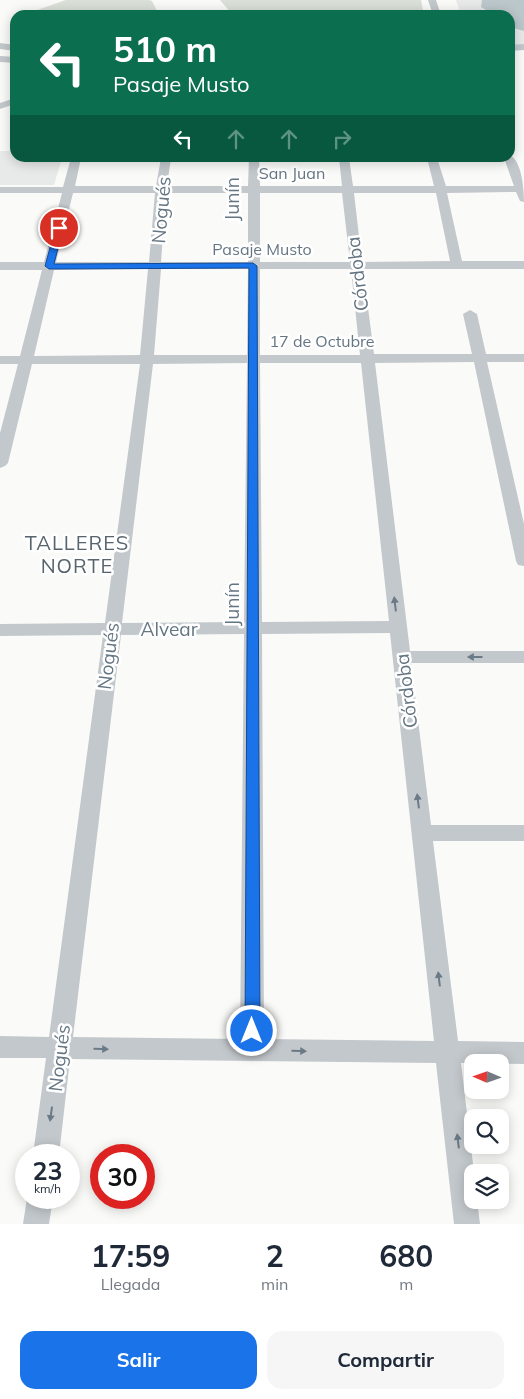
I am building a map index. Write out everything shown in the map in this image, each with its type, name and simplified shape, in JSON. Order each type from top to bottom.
[{"type":"street","points":[[0,463],[75,162]]},
{"type":"street","name":"Nogués","points":[[47,1144],[147,359],[161,190],[165,162]]},
{"type":"street","name":"Junín","points":[[252,1050],[254,162]]},
{"type":"street","name":"Córdoba","points":[[344,162],[467,1224]]},
{"type":"street","points":[[433,162],[441,189],[457,265]]},
{"type":"street","points":[[511,162],[523,193]]},
{"type":"street","name":"San Juan","points":[[0,190],[441,189],[523,193]]},
{"type":"street","name":"Pasaje Musto","points":[[0,266],[524,265]]},
{"type":"street","points":[[470,314],[524,561]]},
{"type":"street","name":"17 de Octubre","points":[[0,360],[524,358]]},
{"type":"street","name":"Alvear","points":[[0,630],[398,628]]},
{"type":"street","points":[[402,657],[524,657]]},
{"type":"street","points":[[422,833],[524,833]]},
{"type":"street","points":[[0,1048],[524,1053]]},
{"type":"street","points":[[36,1224],[38,1209]]},
{"type":"shaded area","points":[[66,0],[149,0],[152,1],[156,10],[37,10]]},
{"type":"shaded area","points":[[220,0],[421,0],[423,10],[229,10]]},
{"type":"shaded area","points":[[456,0],[524,0],[524,45],[515,45],[515,10],[459,10]]},
{"type":"shaded area","points":[[482,0],[524,0],[524,31],[515,28],[515,10],[486,10],[481,7]]},
{"type":"shaded area","points":[[0,151],[10,151],[10,162],[61,162],[54,185],[0,185]]},
{"type":"district","name":"TALLERES NORTE","points":[[77,554]]},
{"type":"route","points":[[59,228],[49,266],[253,266],[252,1031]]}]
